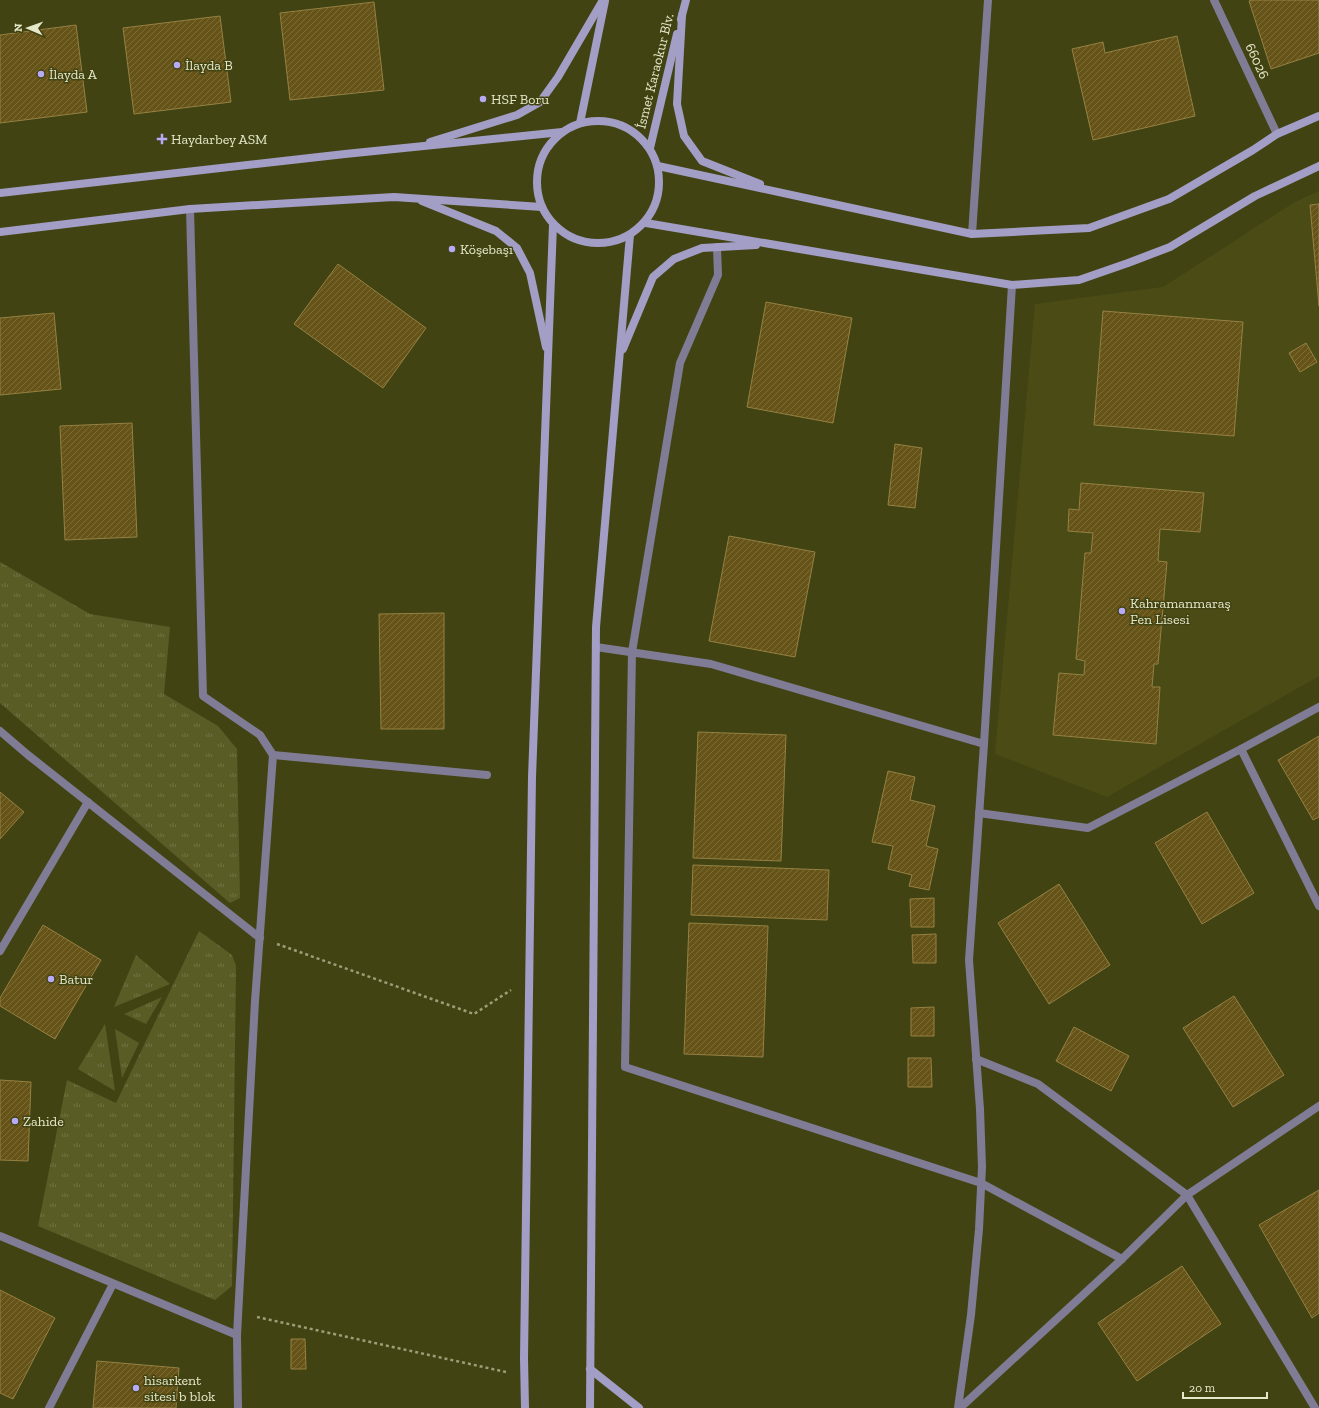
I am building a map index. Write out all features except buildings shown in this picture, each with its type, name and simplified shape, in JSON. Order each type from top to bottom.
[{"type":"main road","points":[[580,123],[604,0]]},
{"type":"main road","points":[[413,147],[517,115],[540,102],[558,78],[604,0]]},
{"type":"main road","name":"İsmet Karaokur Blv.","points":[[650,148],[686,0]]},
{"type":"main road","points":[[682,15],[677,104],[684,136],[702,162],[783,193]]},
{"type":"main road","points":[[658,166],[972,234],[1089,228],[1169,199],[1253,150],[1277,134],[1319,116]]},
{"type":"main road","points":[[599,120],[619,124],[636,134],[650,148],[658,166],[660,186],[656,205],[646,222],[630,235],[611,243],[590,244],[570,238],[553,225],[542,207],[536,187],[538,166],[547,147],[562,132],[580,123],[599,120]]},
{"type":"main road","points":[[1,192],[562,132]]},
{"type":"main road","points":[[646,222],[1012,285],[1079,280],[1135,261],[1170,247],[1255,196],[1319,166]]},
{"type":"main road","points":[[0,232],[190,209],[394,197],[542,207]]},
{"type":"main road","points":[[414,198],[496,231],[517,248],[530,273],[548,359]]},
{"type":"main road","points":[[525,1408],[532,777],[553,225]]},
{"type":"main road","points":[[590,1408],[596,628],[630,235]]},
{"type":"main road","points":[[619,357],[653,277],[674,259],[702,248],[772,244]]},
{"type":"main road","points":[[590,1369],[639,1408]]},
{"type":"street","points":[[972,234],[988,0]]},
{"type":"street","name":"66026","points":[[1214,0],[1277,134]]},
{"type":"street","points":[[190,209],[203,696],[260,735],[273,755],[260,938],[238,1313],[238,1408]]},
{"type":"street","points":[[717,247],[718,275],[680,363],[632,652],[625,1067],[982,1183],[1122,1259]]},
{"type":"street","points":[[959,1408],[971,1315],[982,1183],[981,1116],[969,960],[984,744],[1012,285]]},
{"type":"street","points":[[596,647],[711,664],[984,744]]},
{"type":"street","points":[[979,812],[1088,828],[1319,707]]},
{"type":"street","points":[[0,730],[28,755],[260,938]]},
{"type":"street","points":[[1241,749],[1319,906]]},
{"type":"street","points":[[273,755],[486,775]]},
{"type":"street","points":[[0,951],[88,802]]},
{"type":"street","points":[[976,1059],[1038,1084],[1187,1195],[1315,1408]]},
{"type":"street","points":[[959,1408],[1122,1259],[1187,1195],[1319,1106]]},
{"type":"street","points":[[0,1236],[237,1335]]},
{"type":"street","points":[[48,1408],[113,1284]]},
{"type":"path","points":[[260,938],[474,1014],[529,978]]},
{"type":"path","points":[[238,1313],[525,1376]]},
{"type":"shaded area","points":[[1319,191],[1319,676],[1107,797],[995,754],[1035,304],[1163,287],[1295,202]]},
{"type":"green space","points":[[0,562],[90,614],[170,627],[164,694],[218,726],[237,749],[240,898],[230,903],[0,703]]},
{"type":"green space","points":[[199,931],[232,955],[236,966],[232,1286],[215,1300],[38,1226],[67,1080],[116,1103]]},
{"type":"green space","points":[[136,955],[170,984],[114,1007]]},
{"type":"green space","points":[[162,997],[146,1024],[124,1014]]},
{"type":"green space","points":[[105,1024],[115,1091],[78,1069]]},
{"type":"green space","points":[[115,1029],[139,1043],[122,1078]]},
{"type":"place","name":"İlayda B","points":[[177,65]]},
{"type":"place","name":"İlayda A","points":[[41,74]]},
{"type":"place","name":"HSF Boru","points":[[483,99]]},
{"type":"place","name":"Haydarbey ASM","points":[[162,139]]},
{"type":"place","name":"Köşebaşı","points":[[452,249]]},
{"type":"place","name":"Kahramanmaraş Fen Lisesi","points":[[1122,611]]},
{"type":"place","name":"Batur","points":[[51,979]]},
{"type":"place","name":"Zahide","points":[[15,1121]]},
{"type":"place","name":"hisarkent sitesi b blok","points":[[136,1388]]}]
